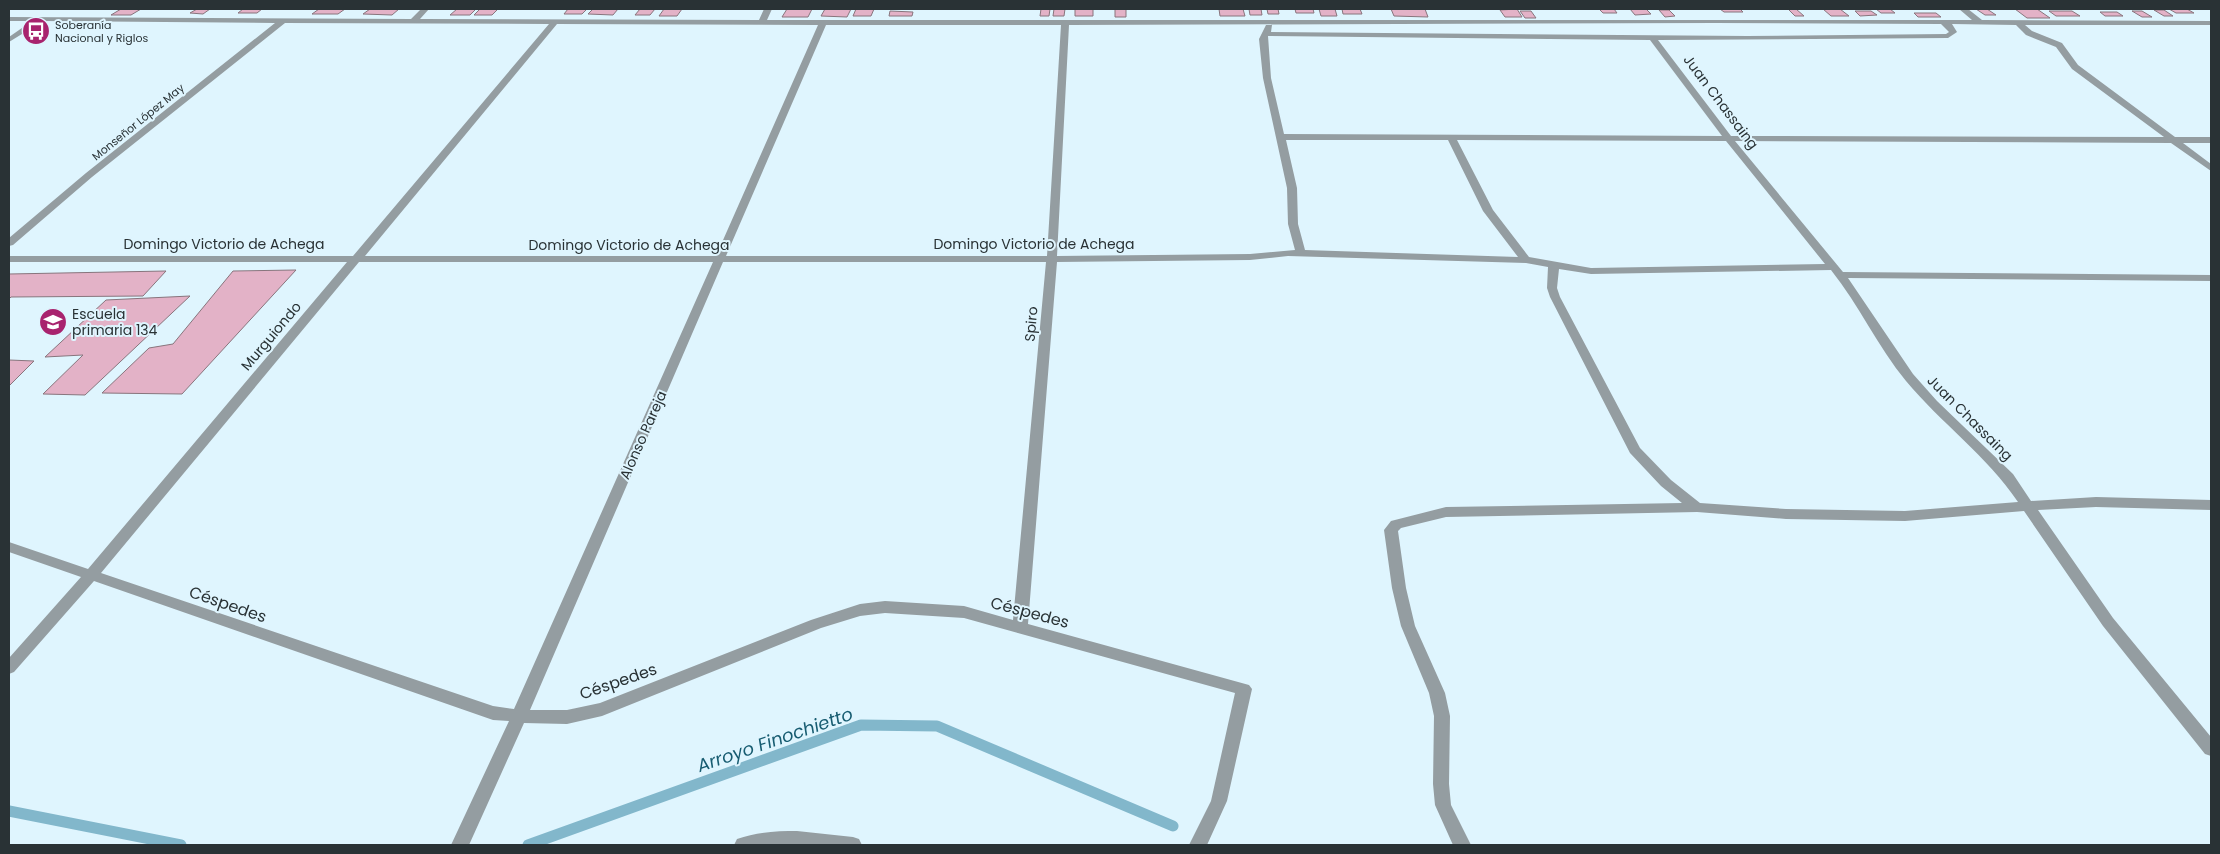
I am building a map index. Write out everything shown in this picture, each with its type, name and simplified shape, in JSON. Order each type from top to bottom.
[{"type":"street","points":[[67,19],[82,9]]},
{"type":"street","points":[[413,21],[425,9]]},
{"type":"street","points":[[762,23],[768,9]]},
{"type":"street","points":[[1962,9],[1979,21]]},
{"type":"street","points":[[9,19],[822,23],[951,18],[1065,23],[1206,18],[1272,22],[1459,18],[1609,21],[1713,18],[1944,22],[2211,23]]},
{"type":"street","points":[[1459,18],[1469,34]]},
{"type":"street","points":[[1713,18],[1747,38]]},
{"type":"street","points":[[9,40],[41,19]]},
{"type":"street","name":"Monseñor López May","points":[[9,243],[89,175],[282,21]]},
{"type":"street","points":[[1609,21],[1629,36]]},
{"type":"street","name":"Murguiondo","points":[[9,668],[90,576],[354,258],[555,22]]},
{"type":"street","points":[[1272,22],[1263,39],[1265,62],[1292,188],[1293,224],[1301,254]]},
{"type":"street","points":[[1266,34],[1469,34],[1747,38],[1948,36],[1953,32],[1950,26],[1944,22]]},
{"type":"street","points":[[2018,22],[2029,33],[2058,45],[2075,67],[2211,168]]},
{"type":"street","name":"Alonso Pareja","points":[[463,837],[519,716],[822,23]]},
{"type":"street","name":"Spiro","points":[[1020,628],[1052,259],[1065,23]]},
{"type":"street","name":"Juan Chassaing","points":[[1652,37],[1728,138],[1837,271],[1909,377],[1932,404],[2008,477],[2030,505],[2108,622],[2211,749]]},
{"type":"street","points":[[1280,137],[2211,140]]},
{"type":"street","points":[[1452,139],[1488,212],[1526,260]]},
{"type":"street","name":"Domingo Victorio de Achega","points":[[9,259],[1052,259],[1250,257],[1301,254],[1526,260],[1591,270],[1837,271],[2211,278]]},
{"type":"street","points":[[1554,264],[1552,288],[1555,297],[1634,450],[1666,483],[1697,507]]},
{"type":"street","points":[[1462,845],[1443,805],[1441,784],[1442,716],[1437,693],[1408,626],[1399,588],[1392,530],[1396,524],[1410,519],[1446,512],[1697,507],[1786,514],[1905,516],[2030,505],[2096,502],[2211,505]]},
{"type":"street","name":"Céspedes","points":[[9,547],[493,713],[519,716],[567,717],[602,709],[816,624],[860,610],[886,607],[964,612],[1244,689],[1219,801],[1198,845]]},
{"type":"street","points":[[742,845],[762,840],[800,838],[852,845]]},
{"type":"building","points":[[121,9],[141,9],[131,15],[111,15]]},
{"type":"building","points":[[197,9],[210,9],[203,14],[190,13]]},
{"type":"building","points":[[243,9],[262,9],[257,13],[238,13]]},
{"type":"building","points":[[319,9],[345,9],[338,14],[312,14]]},
{"type":"building","points":[[370,9],[399,9],[392,15],[363,14]]},
{"type":"building","points":[[457,9],[476,9],[470,15],[450,15]]},
{"type":"building","points":[[480,9],[498,9],[492,15],[474,15]]},
{"type":"building","points":[[568,9],[587,9],[582,14],[564,14]]},
{"type":"building","points":[[593,9],[618,9],[613,15],[588,14]]},
{"type":"building","points":[[640,9],[655,9],[650,15],[635,15]]},
{"type":"building","points":[[664,9],[682,9],[677,16],[659,16]]},
{"type":"building","points":[[787,9],[812,9],[808,17],[782,17]]},
{"type":"building","points":[[825,9],[851,9],[847,17],[821,16]]},
{"type":"building","points":[[856,9],[874,9],[871,16],[853,16]]},
{"type":"building","points":[[1041,9],[1050,9],[1049,16],[1040,16]]},
{"type":"building","points":[[1054,9],[1065,9],[1064,16],[1053,16]]},
{"type":"building","points":[[1075,9],[1093,9],[1093,16],[1075,16]]},
{"type":"building","points":[[1115,9],[1126,9],[1126,17],[1115,17]]},
{"type":"building","points":[[1219,9],[1243,9],[1245,16],[1220,16]]},
{"type":"building","points":[[1249,9],[1261,9],[1262,15],[1250,15]]},
{"type":"building","points":[[1267,9],[1278,9],[1279,14],[1268,14]]},
{"type":"building","points":[[1295,9],[1313,9],[1314,13],[1296,13]]},
{"type":"building","points":[[1319,9],[1335,9],[1337,16],[1321,16]]},
{"type":"building","points":[[1342,9],[1360,9],[1362,14],[1343,14]]},
{"type":"building","points":[[1391,9],[1425,9],[1428,17],[1394,16]]},
{"type":"building","points":[[1517,9],[1522,17],[1505,17],[1500,10]]},
{"type":"building","points":[[1599,9],[1614,9],[1617,13],[1603,13]]},
{"type":"building","points":[[1630,9],[1646,9],[1651,14],[1635,15]]},
{"type":"building","points":[[1720,9],[1740,9],[1743,12],[1724,12]]},
{"type":"building","points":[[1788,9],[1796,9],[1804,16],[1795,16]]},
{"type":"building","points":[[1823,9],[1840,9],[1849,16],[1831,16]]},
{"type":"building","points":[[1876,9],[1890,9],[1895,13],[1881,13]]},
{"type":"building","points":[[1976,9],[1987,9],[1996,15],[1985,15]]},
{"type":"building","points":[[2015,9],[2037,9],[2050,18],[2027,18]]},
{"type":"building","points":[[2169,9],[2187,9],[2194,13],[2176,13]]},
{"type":"building","points":[[1659,10],[1669,10],[1675,16],[1665,17]]},
{"type":"building","points":[[2154,10],[2164,10],[2173,16],[2164,16]]},
{"type":"building","points":[[890,11],[913,12],[912,16],[889,16]]},
{"type":"building","points":[[1520,11],[1531,11],[1536,18],[1525,18]]},
{"type":"building","points":[[1855,11],[1871,11],[1877,15],[1860,16]]},
{"type":"building","points":[[2049,11],[2072,11],[2080,16],[2056,16]]},
{"type":"building","points":[[2132,11],[2142,11],[2152,17],[2142,17]]},
{"type":"building","points":[[2100,12],[2117,12],[2123,16],[2105,16]]},
{"type":"building","points":[[1914,13],[1936,13],[1941,17],[1918,17]]},
{"type":"building","points":[[296,270],[182,394],[102,393],[149,348],[173,344],[233,271]]},
{"type":"building","points":[[166,271],[143,296],[11,297],[9,299],[9,274]]},
{"type":"building","points":[[190,296],[85,395],[43,394],[83,355],[45,357],[106,300]]},
{"type":"building","points":[[9,360],[34,361],[9,386]]},
{"type":"waterway","name":"Arroyo Finochietto","points":[[528,845],[861,725],[937,726],[1173,826]]},
{"type":"waterway","name":"Arroyo Finochietto","points":[[9,811],[181,845]]},
{"type":"place","name":"Soberanía Nacional y Riglos","points":[[36,31]]},
{"type":"place","name":"Escuela primaria 134","points":[[53,322]]}]
